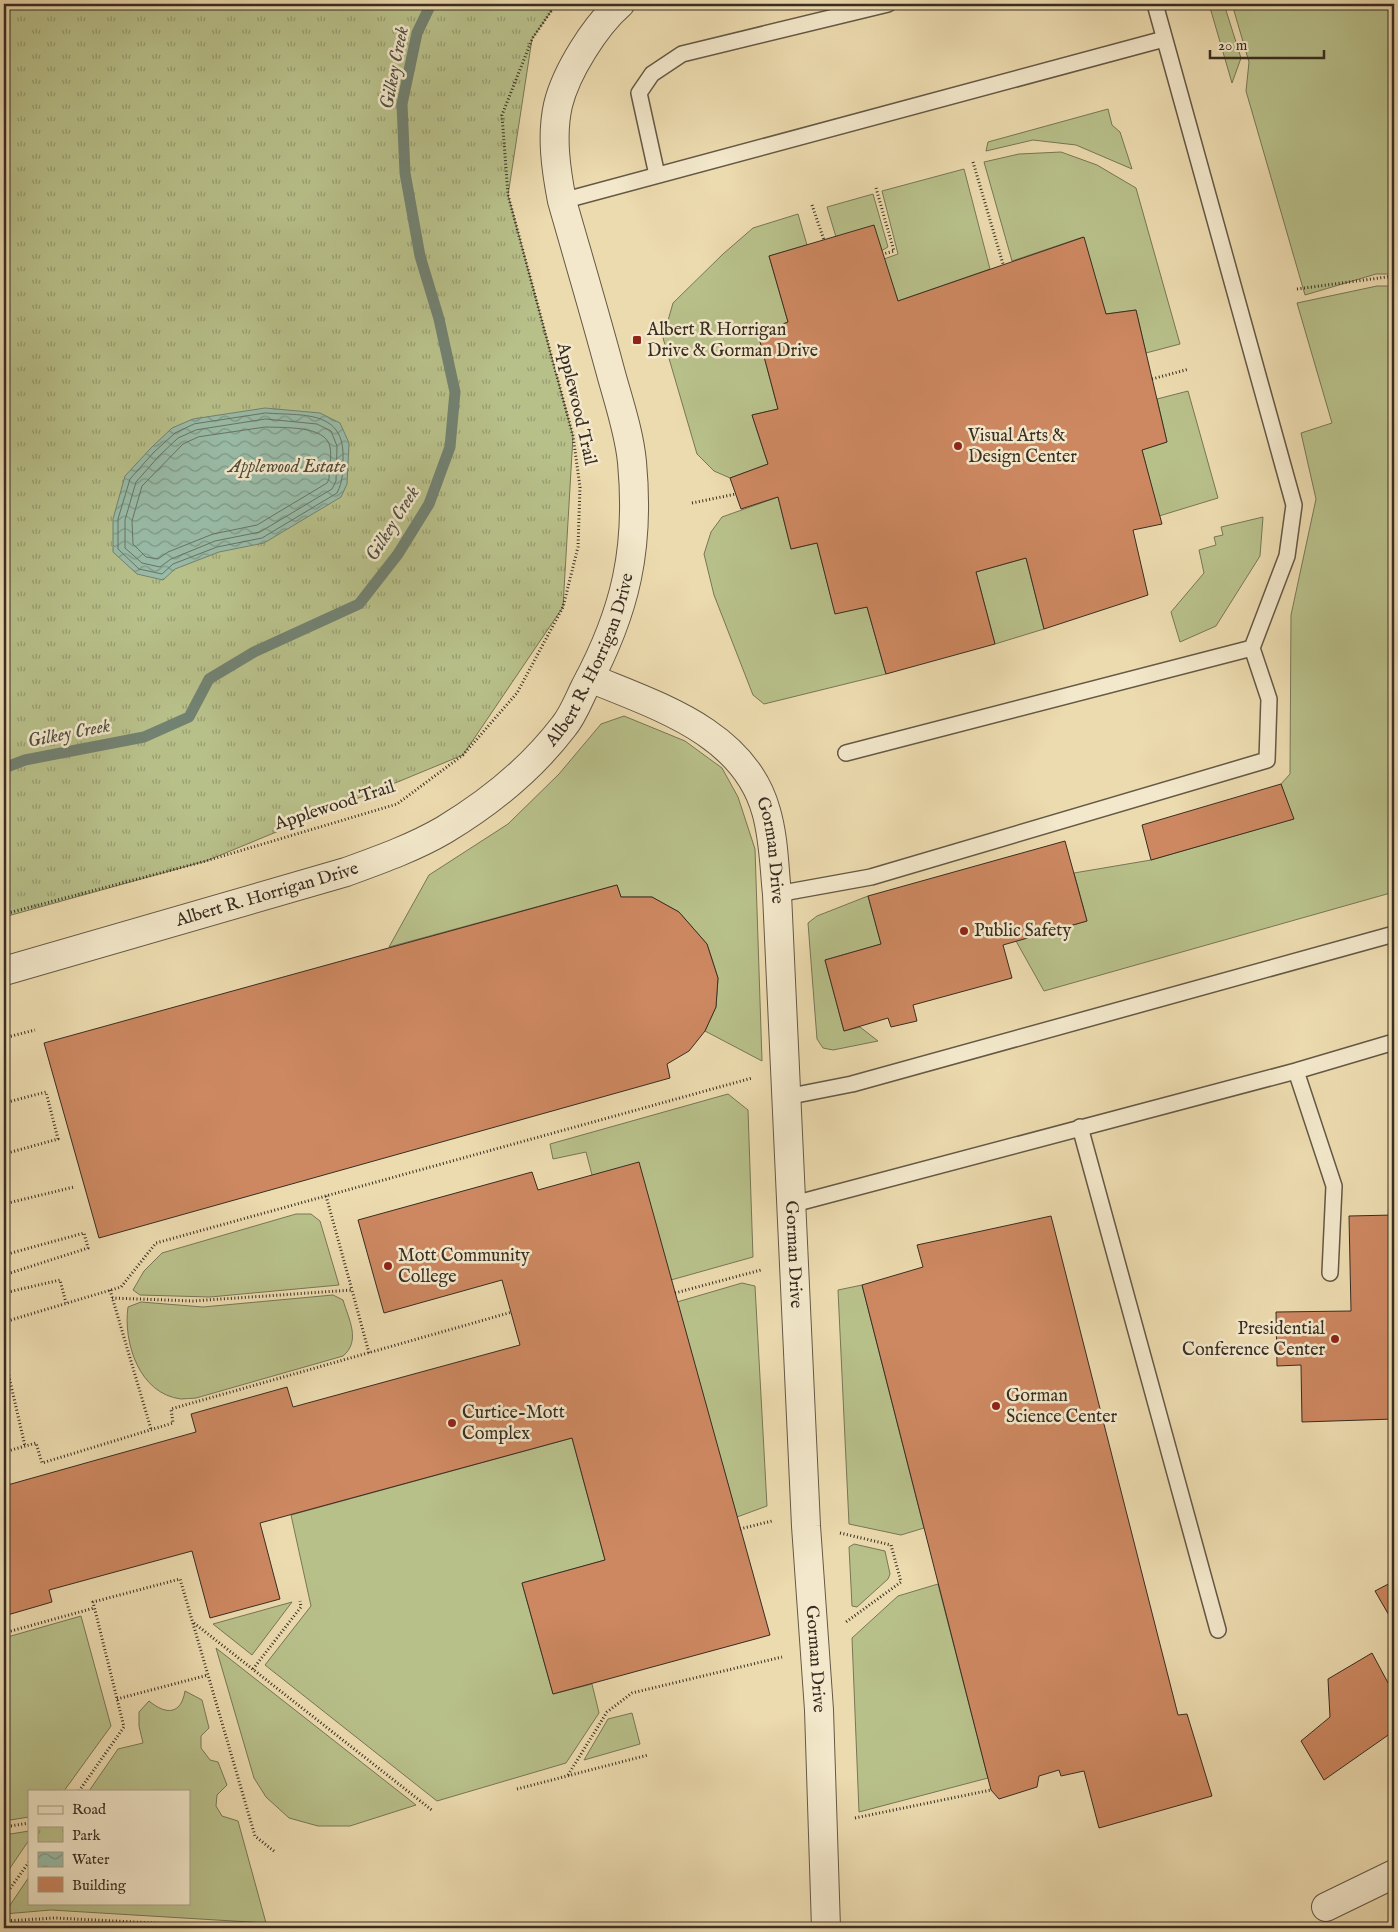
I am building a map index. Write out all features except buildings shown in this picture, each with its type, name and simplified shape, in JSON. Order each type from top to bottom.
[{"type":"street","name":"Albert R. Horrigan Drive","points":[[4,972],[346,872],[395,854],[443,831],[486,802],[526,768],[565,725],[590,678],[614,626],[626,585],[634,543],[632,460],[624,420],[562,201],[556,168],[558,105],[571,72],[590,39],[620,4]]},
{"type":"street","name":"Gorman Drive","points":[[590,678],[688,721],[712,736],[741,764],[758,790],[766,809],[772,836],[777,894],[806,1526],[819,1710],[826,1928]]},
{"type":"street","points":[[1326,1908],[1394,1874]]},
{"type":"lane","points":[[657,174],[639,93],[652,74],[682,54],[888,4]]},
{"type":"lane","points":[[777,894],[871,877],[1267,760],[1269,699],[1252,648],[1287,556],[1294,505],[1155,4]]},
{"type":"lane","points":[[562,201],[1164,39]]},
{"type":"lane","points":[[846,753],[1252,648]]},
{"type":"lane","points":[[786,1097],[852,1084],[1394,934]]},
{"type":"lane","points":[[790,1206],[1296,1071],[1394,1042]]},
{"type":"lane","points":[[1296,1071],[1334,1186],[1330,1273]]},
{"type":"lane","points":[[1080,1128],[1218,1630]]},
{"type":"path","name":"Applewood Trail","points":[[4,914],[206,861],[397,804],[463,755],[517,694],[563,607],[578,538],[580,486],[573,436],[508,195],[502,115],[532,39],[556,4]]},
{"type":"path","points":[[973,162],[1003,264]]},
{"type":"path","points":[[876,188],[894,251],[883,254]]},
{"type":"path","points":[[812,205],[824,240]]},
{"type":"path","points":[[1297,289],[1394,276]]},
{"type":"path","points":[[1152,379],[1189,369]]},
{"type":"path","points":[[692,504],[736,494]]},
{"type":"path","points":[[4,1038],[35,1030]]},
{"type":"path","points":[[4,1322],[121,1287],[156,1243],[756,1076]]},
{"type":"path","points":[[4,1103],[46,1092],[58,1139],[4,1154]]},
{"type":"path","points":[[4,1204],[74,1187]]},
{"type":"path","points":[[326,1196],[369,1353]]},
{"type":"path","points":[[4,1255],[84,1233],[88,1248],[4,1275]]},
{"type":"path","points":[[675,1293],[766,1269]]},
{"type":"path","points":[[4,1292],[60,1280],[66,1303]]},
{"type":"path","points":[[110,1290],[151,1429]]},
{"type":"path","points":[[112,1298],[193,1301],[352,1290]]},
{"type":"path","points":[[4,1452],[36,1443],[42,1463],[173,1422],[171,1409],[512,1312]]},
{"type":"path","points":[[4,1355],[25,1446]]},
{"type":"path","points":[[740,1530],[780,1519]]},
{"type":"path","points":[[839,1533],[891,1545],[901,1582],[845,1623]]},
{"type":"path","points":[[80,1790],[124,1727],[93,1602],[180,1578],[255,1836],[275,1852]]},
{"type":"path","points":[[253,1669],[301,1607],[300,1601]]},
{"type":"path","points":[[4,1633],[94,1608]]},
{"type":"path","points":[[193,1622],[433,1811]]},
{"type":"path","points":[[568,1775],[607,1712],[632,1693],[783,1656]]},
{"type":"path","points":[[117,1699],[208,1675]]},
{"type":"path","points":[[517,1789],[648,1755]]},
{"type":"path","points":[[847,1819],[991,1790]]},
{"type":"path","points":[[4,1827],[28,1824]]},
{"type":"path","points":[[4,1898],[28,1863]]},
{"type":"path","points":[[4,1922],[55,1918],[253,1928]]},
{"type":"green space","name":"Applewood Estate","points":[[4,4],[556,4],[532,39],[508,195],[573,436],[563,607],[463,755],[206,861],[4,917]]},
{"type":"green space","points":[[1209,4],[1224,4],[1241,58],[1232,83]]},
{"type":"green space","points":[[1232,4],[1394,4],[1394,274],[1376,274],[1305,295],[1246,91],[1249,62]]},
{"type":"green space","points":[[1108,109],[1112,125],[1120,132],[1132,169],[1076,145],[1033,140],[986,151],[988,142]]},
{"type":"green space","points":[[1061,152],[1097,165],[1136,188],[1180,344],[1146,353],[1136,310],[1106,314],[1083,237],[1012,261],[984,162],[1019,154]]},
{"type":"green space","points":[[964,169],[990,269],[898,301],[884,259],[898,254],[882,191]]},
{"type":"green space","points":[[873,194],[888,247],[881,251],[836,237],[827,207]]},
{"type":"green space","points":[[798,214],[807,245],[769,256],[788,322],[758,334],[778,409],[752,415],[768,464],[730,478],[714,471],[697,454],[663,338],[673,303],[723,254],[753,228]]},
{"type":"green space","points":[[1377,286],[1394,286],[1394,892],[1044,991],[1016,941],[1087,921],[1074,873],[1151,860],[1293,819],[1281,784],[1290,774],[1291,615],[1316,499],[1301,433],[1332,423],[1297,303]]},
{"type":"green space","points":[[1188,391],[1218,498],[1159,516],[1142,450],[1167,442],[1157,399]]},
{"type":"green space","points":[[778,497],[791,549],[817,543],[835,613],[867,607],[886,674],[764,704],[753,695],[714,595],[704,554],[711,532],[722,517]]},
{"type":"green space","points":[[1263,517],[1260,556],[1216,626],[1180,642],[1171,612],[1204,573],[1199,550],[1216,545],[1214,537],[1223,535],[1221,527]]},
{"type":"green space","points":[[1026,558],[1044,629],[995,644],[976,572]]},
{"type":"green space","points":[[624,716],[685,741],[722,768],[738,797],[755,849],[762,1061],[705,1031],[716,1007],[718,978],[707,944],[679,912],[652,897],[621,897],[617,885],[389,947],[429,875],[508,824],[559,774],[601,724]]},
{"type":"green space","points":[[868,896],[881,944],[825,960],[844,1031],[860,1027],[878,1041],[833,1050],[823,1048],[817,1039],[808,923],[817,916]]},
{"type":"green space","points":[[728,1094],[748,1110],[753,1257],[671,1280],[592,1175],[586,1152],[553,1159],[550,1144]]},
{"type":"green space","points":[[296,1214],[311,1214],[320,1221],[339,1285],[210,1297],[140,1295],[133,1290],[144,1271],[162,1253]]},
{"type":"green space","points":[[742,1283],[755,1286],[767,1506],[737,1517],[677,1302]]},
{"type":"green space","points":[[862,1285],[924,1528],[901,1535],[849,1524],[838,1290]]},
{"type":"green space","points":[[333,1295],[343,1300],[352,1330],[351,1344],[343,1356],[196,1398],[181,1399],[166,1395],[154,1387],[144,1377],[131,1350],[127,1321],[128,1307],[141,1302],[203,1307]]},
{"type":"green space","points":[[572,1438],[605,1560],[522,1583],[553,1694],[592,1684],[599,1713],[566,1763],[437,1801],[265,1665],[311,1606],[291,1515]]},
{"type":"green space","points":[[854,1544],[885,1551],[890,1574],[888,1579],[857,1607],[852,1606],[849,1547]]},
{"type":"green space","points":[[938,1584],[988,1778],[859,1812],[852,1638],[898,1596]]},
{"type":"green space","points":[[292,1602],[252,1655],[213,1624]]},
{"type":"green space","points":[[81,1616],[111,1726],[65,1790],[28,1790],[28,1817],[4,1821],[4,1638]]},
{"type":"green space","points":[[216,1648],[416,1805],[350,1826],[318,1826],[289,1818],[266,1797],[254,1778]]},
{"type":"green space","points":[[185,1691],[202,1700],[209,1728],[201,1736],[201,1748],[210,1760],[218,1762],[227,1785],[217,1795],[216,1806],[222,1816],[238,1821],[266,1923],[51,1910],[4,1914],[28,1878],[28,1904],[190,1904],[190,1790],[90,1790],[118,1749],[143,1743],[139,1726],[139,1712],[149,1701],[161,1709],[172,1710],[180,1705]]},
{"type":"green space","points":[[632,1713],[640,1744],[584,1760],[608,1719]]},
{"type":"green space","points":[[28,1831],[28,1841],[4,1877],[4,1835]]},
{"type":"water","points":[[265,408],[320,413],[340,423],[349,443],[347,484],[341,497],[264,543],[219,552],[175,569],[163,580],[137,574],[113,552],[113,519],[125,476],[172,428],[193,419]]},
{"type":"waterway","name":"Gilkey Creek","points":[[4,768],[25,760],[144,737],[189,717],[209,679],[254,652],[359,604],[398,554],[429,504],[450,447],[455,392],[439,319],[420,256],[405,173],[402,104],[417,33],[431,4]]},
{"type":"place","name":"Albert R Horrigan Drive & Gorman Drive","points":[[637,340]]},
{"type":"place","name":"Visual Arts & Design Center","points":[[958,446]]},
{"type":"place","name":"Public Safety","points":[[964,931]]},
{"type":"place","name":"Mott Community College","points":[[388,1266]]},
{"type":"place","name":"Presidential Conference Center","points":[[1335,1339]]},
{"type":"place","name":"Gorman Science Center","points":[[996,1406]]},
{"type":"place","name":"Curtice-Mott Complex","points":[[452,1423]]}]
